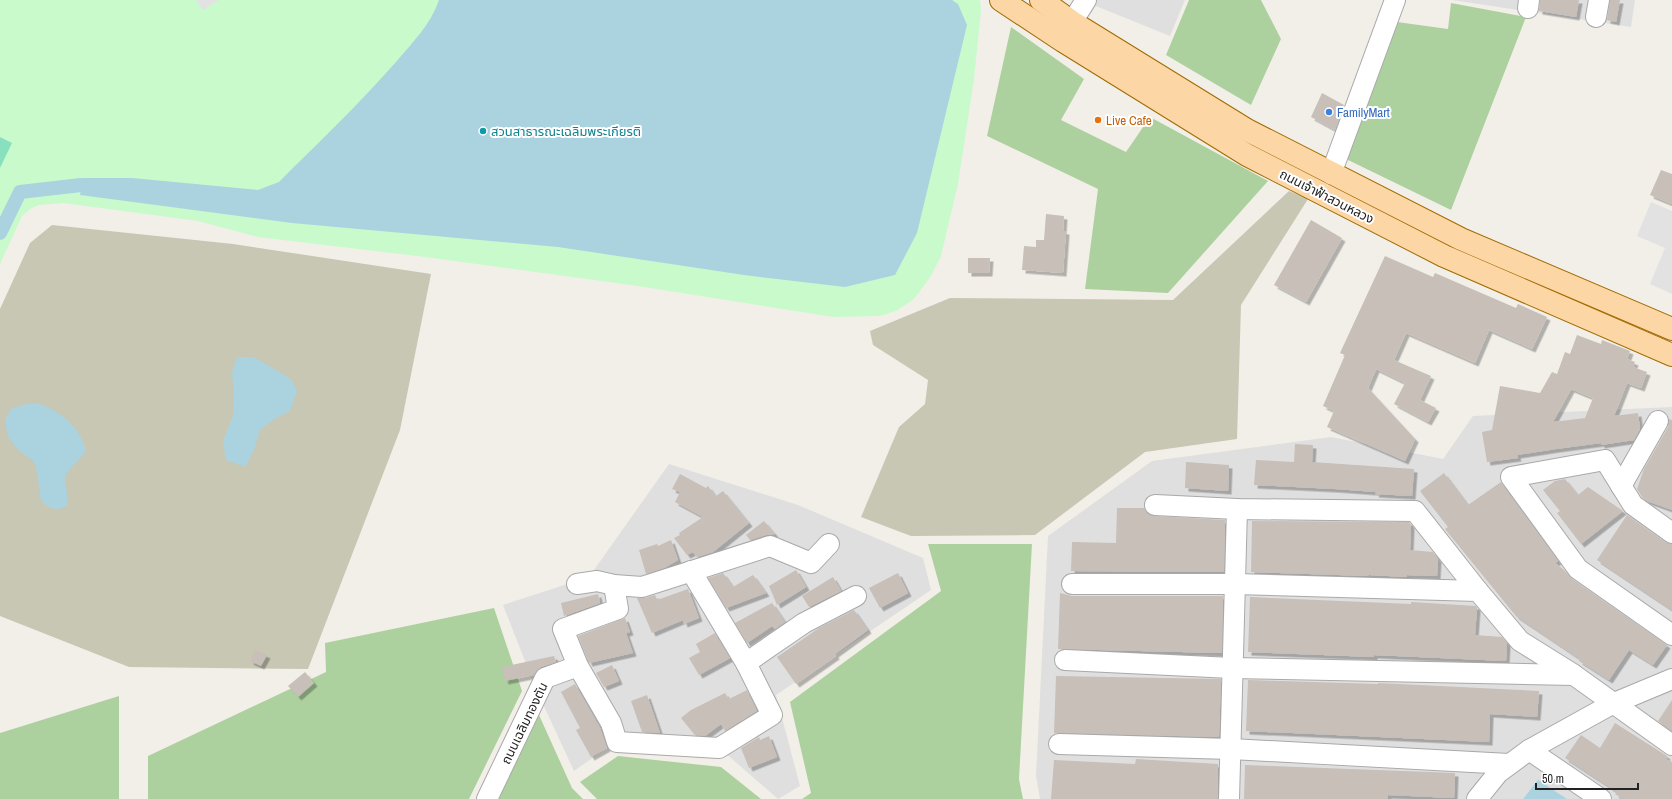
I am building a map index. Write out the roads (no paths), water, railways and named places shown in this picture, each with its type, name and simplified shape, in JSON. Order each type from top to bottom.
[{"type":"main road","name":"ถนนเจ้าฟ้าสวนหลวง","points":[[1001,0],[1063,41],[1247,155],[1444,256],[1672,355]]},
{"type":"main road","name":"ถนนเจ้าฟ้าสวนหลวง","points":[[1041,0],[1072,22],[1246,130],[1461,239],[1672,329]]},
{"type":"street","points":[[1072,22],[1086,0]]},
{"type":"street","points":[[1331,174],[1395,0]]},
{"type":"street","points":[[1621,486],[1658,421]]},
{"type":"street","points":[[1672,533],[1633,505],[1605,460],[1511,476],[1578,569],[1672,635]]},
{"type":"street","points":[[1155,505],[1415,511],[1478,591],[1520,641],[1574,675],[1612,704],[1672,745]]},
{"type":"street","points":[[1228,799],[1237,508]]},
{"type":"street","points":[[577,584],[597,581],[614,585],[642,587],[770,546],[811,563],[829,544]]},
{"type":"street","points":[[614,585],[618,609],[563,629],[578,666],[610,723],[617,742],[719,748],[772,715],[746,663],[691,571]]},
{"type":"street","points":[[1072,584],[1235,584],[1478,591]]},
{"type":"street","points":[[746,663],[804,623],[856,596]]},
{"type":"street","points":[[1065,660],[1232,668],[1574,675]]},
{"type":"street","name":"ถนนเฉลิมทองตัน","points":[[487,799],[545,678],[578,666]]},
{"type":"street","points":[[1477,799],[1498,773],[1529,750],[1612,704],[1672,679]]},
{"type":"street","points":[[1059,744],[1230,749],[1509,764]]},
{"type":"street","points":[[1529,750],[1601,799]]},
{"type":"water","name":"สวนสาธารณะเฉลิมพระเกียรติ","points":[[439,0],[952,0],[958,4],[967,25],[917,233],[895,275],[845,287],[744,275],[558,247],[292,223],[80,195],[83,178],[132,178],[258,190],[279,182],[382,78],[426,25],[436,9]]},
{"type":"water","points":[[237,357],[254,357],[291,379],[297,391],[290,411],[276,418],[260,430],[254,450],[245,467],[226,460],[223,441],[233,416],[234,395],[232,373]]},
{"type":"water","points":[[38,403],[55,411],[74,426],[83,441],[86,451],[65,475],[68,505],[57,509],[47,506],[41,501],[36,466],[31,459],[19,451],[8,437],[5,420],[11,409],[22,405]]},
{"type":"water","points":[[1538,780],[1567,799],[1523,799]]},
{"type":"waterway","points":[[0,233],[20,192],[81,185]]},
{"type":"place","name":"FamilyMart","points":[[1329,112]]},
{"type":"place","name":"Live Cafe","points":[[1098,120]]},
{"type":"place","name":"สวนสาธารณะเฉลิมพระเกียรติ","points":[[483,131]]}]
